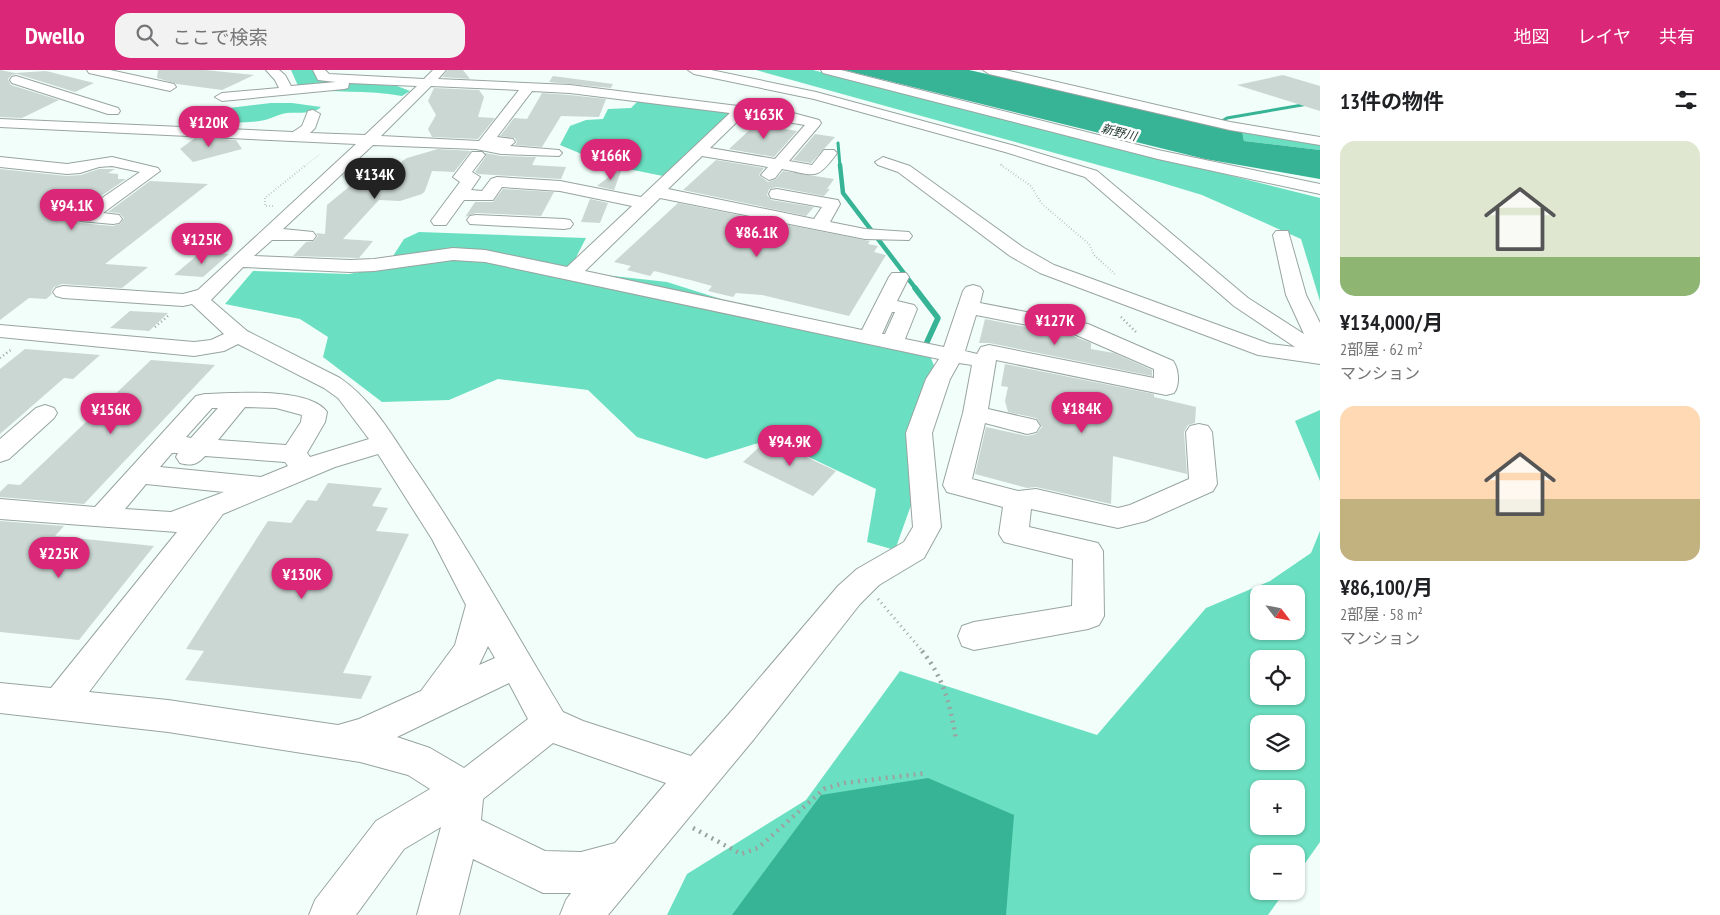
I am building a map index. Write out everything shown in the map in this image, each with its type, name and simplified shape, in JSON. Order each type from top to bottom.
[{"type":"street","points":[[93,70],[170,86]]},
{"type":"street","points":[[272,70],[281,78],[287,92]]},
{"type":"street","points":[[319,70],[322,77],[370,80]]},
{"type":"street","points":[[694,70],[816,96]]},
{"type":"street","points":[[733,70],[816,96],[1010,149],[1091,174],[1241,302],[1320,355]]},
{"type":"street","points":[[826,70],[1175,158],[1320,189]]},
{"type":"street","points":[[989,70],[1230,126],[1320,141]]},
{"type":"street","points":[[222,97],[287,92],[370,80],[433,77],[529,87],[570,89],[794,117],[814,123],[773,170]]},
{"type":"street","points":[[433,77],[382,117],[360,131],[266,234],[199,300],[202,305],[239,336],[332,383],[346,393],[366,416],[444,534],[550,724],[577,736],[697,776]]},
{"type":"street","points":[[15,78],[113,111]]},
{"type":"street","points":[[0,123],[295,138],[360,131],[476,145],[500,150],[550,148],[486,141],[529,87]]},
{"type":"street","points":[[571,274],[740,111]]},
{"type":"street","points":[[295,138],[308,128],[313,114]]},
{"type":"street","points":[[0,134],[20,124]]},
{"type":"street","points":[[119,162],[168,132]]},
{"type":"street","points":[[698,151],[773,170],[816,170],[829,153]]},
{"type":"street","points":[[440,221],[472,177],[460,176],[476,155]]},
{"type":"street","points":[[0,162],[39,165],[46,168],[79,169],[98,162],[119,162],[152,171],[86,217],[100,220]]},
{"type":"street","points":[[884,162],[904,169],[1033,263],[1266,350],[1320,355]]},
{"type":"street","points":[[797,198],[816,175]]},
{"type":"street","points":[[459,195],[487,196],[497,182],[560,186],[582,191],[650,198],[865,234],[903,236]]},
{"type":"street","points":[[564,224],[582,191]]},
{"type":"street","points":[[777,194],[832,204],[819,225]]},
{"type":"street","points":[[109,202],[137,203]]},
{"type":"street","points":[[476,220],[564,224],[608,238]]},
{"type":"street","points":[[266,234],[307,236]]},
{"type":"street","points":[[1282,235],[1296,295],[1320,345]]},
{"type":"street","points":[[238,261],[358,266],[453,254],[486,256],[984,362]]},
{"type":"street","points":[[869,338],[899,277]]},
{"type":"street","points":[[63,292],[183,300],[202,295]]},
{"type":"street","points":[[581,915],[697,776],[741,727],[850,595],[868,577],[914,550],[927,527],[919,433],[938,379],[953,355],[971,299],[1097,334],[1165,366],[1166,388],[989,352],[984,362],[975,413],[957,485]]},
{"type":"street","points":[[885,304],[907,309],[892,342]]},
{"type":"street","points":[[0,331],[281,357]]},
{"type":"street","points":[[194,349],[216,346],[239,336]]},
{"type":"street","points":[[0,509],[102,517],[173,522],[266,486],[300,462],[315,412],[302,405],[270,401],[205,401],[102,517]]},
{"type":"street","points":[[185,478],[182,471],[184,464],[237,401]]},
{"type":"street","points":[[0,453],[45,413]]},
{"type":"street","points":[[975,413],[1026,426]]},
{"type":"street","points":[[923,481],[957,485],[1018,501],[1036,499],[1118,518],[1136,514],[1203,484],[1199,432]]},
{"type":"street","points":[[165,444],[300,462],[385,443]]},
{"type":"street","points":[[139,474],[266,486]]},
{"type":"street","points":[[974,636],[1088,616],[1088,551],[1014,534],[1018,501]]},
{"type":"street","points":[[58,705],[213,507]]},
{"type":"street","points":[[430,704],[461,666],[474,646],[482,605]]},
{"type":"street","points":[[339,741],[364,735],[515,664]]},
{"type":"street","points":[[0,698],[168,716],[339,741],[417,760],[465,790]]},
{"type":"street","points":[[330,915],[390,835],[465,790],[550,724]]},
{"type":"street","points":[[438,915],[460,831],[465,790]]},
{"type":"street","points":[[460,831],[543,872],[581,873],[626,860]]},
{"type":"path","points":[[999,164],[1018,174],[1039,195],[1042,204],[1089,244],[1094,255],[1143,299],[1144,304]]},
{"type":"path","points":[[1097,334],[1102,332],[1140,336],[1120,316],[1129,318]]},
{"type":"path","points":[[850,595],[864,603],[874,595],[887,607],[936,668],[950,706],[956,739]]},
{"type":"path","points":[[721,844],[741,854],[758,848],[824,789],[844,783],[927,773]]},
{"type":"shaded area","points":[[291,70],[316,70],[343,82],[397,86],[410,91],[402,96],[299,88]]},
{"type":"shaded area","points":[[756,70],[813,70],[1320,198],[1320,301],[1301,239],[1202,195]]},
{"type":"shaded area","points":[[639,100],[730,113],[663,176],[608,165],[560,145],[570,126],[586,120],[603,119],[608,109],[631,108]]},
{"type":"shaded area","points":[[271,103],[292,103],[321,107],[310,112],[287,113],[265,120],[246,122],[186,119],[184,116],[188,113]]},
{"type":"shaded area","points":[[1242,131],[1320,143],[1320,150],[1244,141]]},
{"type":"shaded area","points":[[419,232],[586,238],[569,271],[667,282],[853,341],[930,356],[940,380],[920,480],[895,550],[867,542],[876,489],[771,439],[706,459],[637,437],[588,390],[498,379],[449,400],[382,402],[323,357],[328,337],[300,319],[225,304],[253,271],[349,274],[386,267],[404,239]]},
{"type":"shaded area","points":[[1320,410],[1320,481],[1295,421]]},
{"type":"shaded area","points":[[1320,531],[1320,842],[1305,863],[1305,845],[1250,845],[1250,900],[1279,900],[1268,915],[667,915],[687,874],[806,800],[900,671],[1097,735],[1206,608],[1250,589],[1250,640],[1305,640],[1305,585],[1261,585],[1270,581],[1311,553]]},
{"type":"water","name":"新野川","points":[[844,70],[969,70],[1242,131],[1244,141],[1320,150],[1320,179],[1205,159]]},
{"type":"water","points":[[928,778],[1014,815],[1006,915],[732,915],[821,795]]},
{"type":"building","points":[[0,70],[15,73],[46,71],[94,83],[75,92],[17,74],[12,75],[8,79],[11,85],[59,100],[22,118],[0,117]]},
{"type":"building","points":[[158,70],[205,70],[254,75],[222,90],[177,84],[157,78]]},
{"type":"building","points":[[448,70],[463,70],[470,79],[442,77]]},
{"type":"building","points":[[1283,75],[1320,86],[1320,111],[1237,85]]},
{"type":"building","points":[[553,76],[613,84],[611,88],[549,82]]},
{"type":"building","points":[[434,88],[479,90],[484,97],[478,117],[495,118],[478,139],[432,137],[428,129],[436,115],[428,101]]},
{"type":"building","points":[[542,93],[606,99],[599,117],[561,116],[542,147],[515,145],[517,142],[515,138],[500,136],[514,118],[527,119]]},
{"type":"building","points":[[756,124],[797,131],[774,157],[729,149]]},
{"type":"building","points":[[815,134],[835,137],[811,163],[793,160]]},
{"type":"building","points":[[195,138],[236,140],[242,149],[193,162],[180,149]]},
{"type":"building","points":[[438,149],[471,151],[454,172],[432,171],[425,191],[422,194],[400,201],[379,200],[343,239],[373,241],[359,258],[293,256],[306,242],[314,241],[318,236],[316,233],[325,234],[327,205],[350,186],[342,176],[345,173],[369,169],[396,176],[402,161]]},
{"type":"building","points":[[485,153],[501,156],[536,157],[532,165],[566,167],[561,179],[478,174],[475,172],[486,156]]},
{"type":"building","points":[[716,160],[764,168],[759,175],[768,182],[776,179],[783,171],[834,179],[827,189],[830,189],[824,196],[777,187],[769,189],[767,195],[771,200],[814,207],[806,216],[683,190]]},
{"type":"building","points":[[623,166],[614,190],[597,186]]},
{"type":"building","points":[[0,169],[67,176],[81,175],[99,169],[115,169],[108,173],[118,174],[118,179],[126,179],[79,211],[75,217],[80,223],[113,226],[120,224],[124,218],[119,213],[108,212],[150,181],[208,184],[105,264],[148,267],[122,288],[62,284],[54,287],[51,292],[52,294],[46,299],[29,298],[0,320]]},
{"type":"building","points":[[503,189],[554,192],[541,216],[476,213],[465,217],[475,202],[493,202]]},
{"type":"building","points":[[590,199],[608,203],[600,223],[581,222]]},
{"type":"building","points":[[678,203],[870,241],[868,244],[878,246],[874,252],[886,255],[849,316],[762,295],[736,293],[733,297],[708,291],[712,286],[654,271],[650,276],[627,270],[631,266],[614,262]]},
{"type":"building","points":[[201,252],[229,254],[203,277],[174,275]]},
{"type":"building","points":[[130,311],[168,313],[149,331],[110,328]]},
{"type":"building","points":[[985,319],[1073,336],[1091,343],[1091,349],[1114,353],[1152,370],[1152,376],[989,343],[979,343]]},
{"type":"building","points":[[25,349],[100,355],[73,379],[64,378],[0,434],[0,369]]},
{"type":"building","points":[[151,360],[215,365],[84,504],[0,497],[0,492],[8,484],[20,485]]},
{"type":"building","points":[[1005,364],[1154,394],[1154,397],[1196,407],[1195,423],[1188,425],[1184,432],[1187,474],[1113,456],[1111,504],[1036,487],[1027,488],[975,474],[986,427],[1027,436],[1036,434],[1042,427],[1036,418],[1008,412],[1005,401],[1008,387],[1001,386]]},
{"type":"building","points":[[768,439],[836,471],[813,496],[743,462]]},
{"type":"building","points":[[328,483],[382,488],[372,506],[388,508],[376,531],[409,534],[343,673],[372,676],[361,699],[185,680],[204,651],[186,649],[268,521],[291,523],[307,500],[317,501]]},
{"type":"building","points":[[0,521],[64,526],[55,536],[154,546],[79,640],[0,632]]},
{"type":"waterway","points":[[1222,121],[1227,118],[1320,102]]},
{"type":"waterway","points":[[838,143],[840,166]]},
{"type":"waterway","points":[[840,165],[843,193],[916,289]]},
{"type":"waterway","points":[[915,288],[938,318],[927,342]]}]
